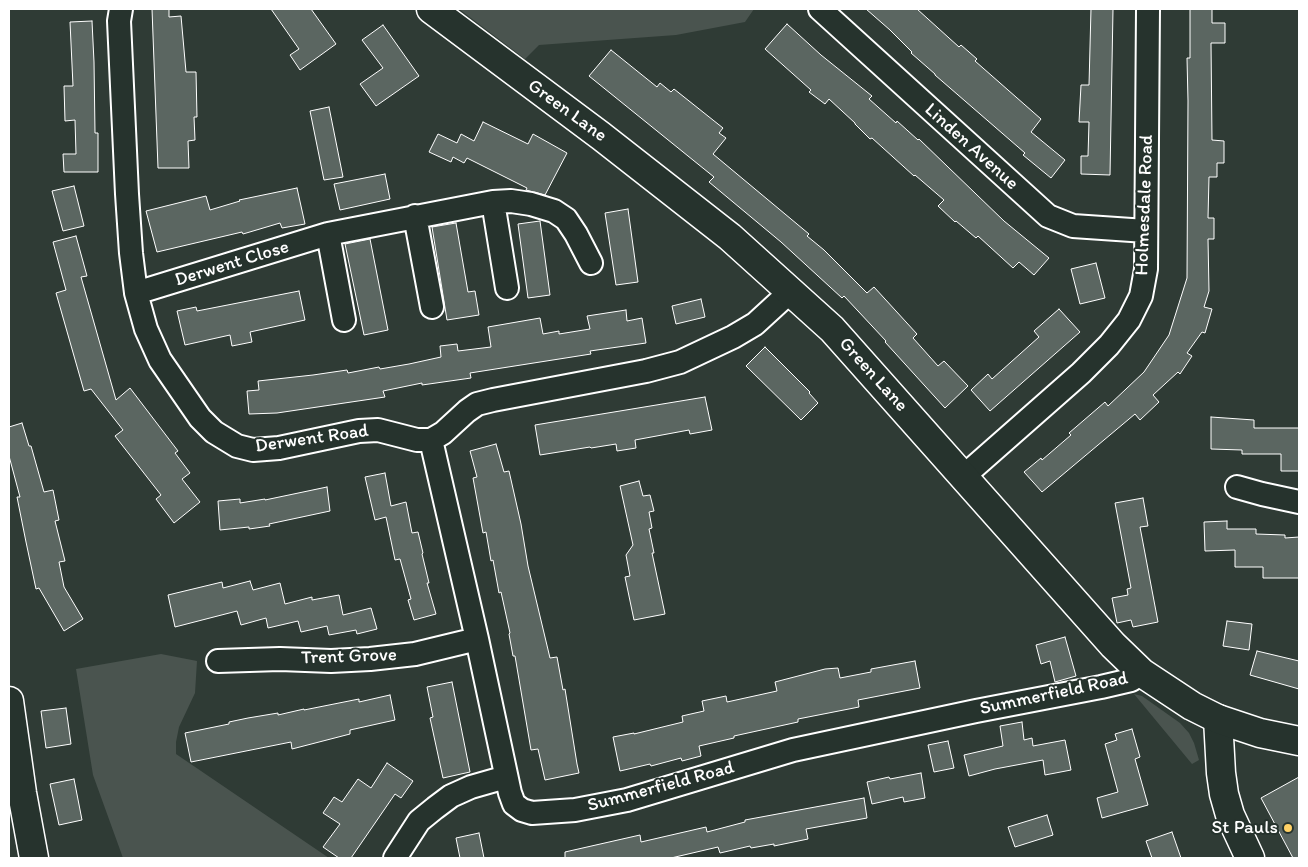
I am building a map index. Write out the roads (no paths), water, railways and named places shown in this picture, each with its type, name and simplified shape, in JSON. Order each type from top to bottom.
[{"type":"main road","name":"Green Lane","points":[[431,9],[662,184],[730,238],[792,291],[832,329],[1107,638],[1142,673],[1192,706],[1218,719],[1260,734],[1299,741]]},
{"type":"main road","points":[[9,702],[22,793],[34,858]]},
{"type":"main road","points":[[1218,719],[1224,794],[1230,815],[1250,858]]},
{"type":"street","name":"Derwent Road","points":[[121,9],[119,21],[130,252],[136,294],[146,329],[160,360],[200,418],[214,432],[238,446],[253,450],[279,448],[359,431],[378,430],[417,440],[431,440]]},
{"type":"street","name":"Linden Avenue","points":[[820,9],[1048,216],[1074,226],[1146,231]]},
{"type":"street","name":"Holmesdale Road","points":[[964,476],[1110,345],[1129,320],[1141,296],[1144,278],[1146,231],[1148,9]]},
{"type":"street","name":"Derwent Close","points":[[136,294],[328,234],[493,202],[511,201],[554,211],[566,219],[591,263]]},
{"type":"street","points":[[493,202],[507,288]]},
{"type":"street","points":[[415,216],[432,307]]},
{"type":"street","points":[[328,234],[344,320]]},
{"type":"street","points":[[431,440],[444,433],[467,411],[478,404],[680,362],[733,337],[755,324],[792,291]]},
{"type":"street","name":"Summerfield Road","points":[[431,440],[477,639],[506,777],[514,804],[522,810],[532,813],[575,810],[627,800],[793,750],[976,711],[1101,687],[1131,680],[1142,673]]},
{"type":"street","points":[[1237,487],[1299,502]]},
{"type":"street","name":"Trent Grove","points":[[218,661],[370,659],[414,654],[477,639]]},
{"type":"street","points":[[394,858],[419,821],[451,796],[471,787],[506,777]]},
{"type":"place","name":"St Pauls","points":[[1288,828]]}]
